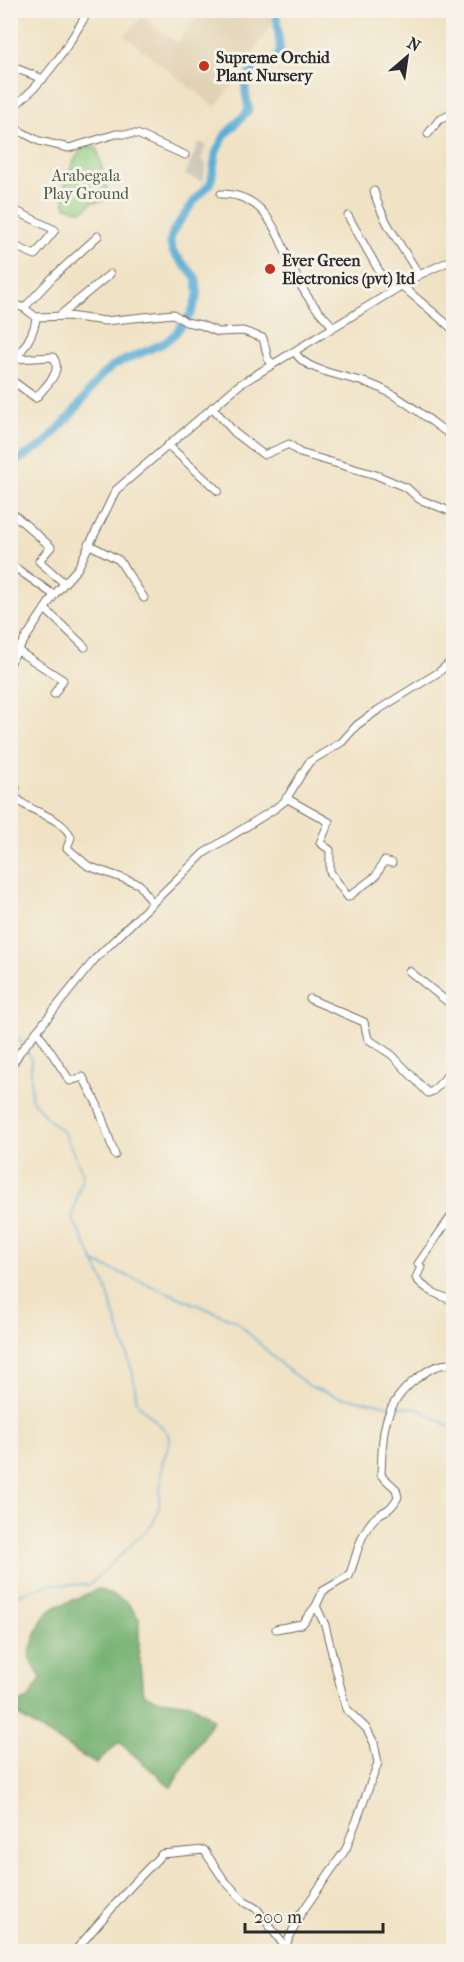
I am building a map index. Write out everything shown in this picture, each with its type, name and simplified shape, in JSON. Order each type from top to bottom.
[{"type":"street","points":[[10,109],[29,95],[43,79],[89,10]]},
{"type":"street","points":[[10,66],[43,79]]},
{"type":"street","points":[[428,134],[439,120],[453,113]]},
{"type":"street","points":[[10,126],[39,141],[69,148],[116,134],[137,134],[185,156]]},
{"type":"street","points":[[374,191],[384,221],[400,242],[419,275]]},
{"type":"street","points":[[221,194],[238,194],[267,213],[305,294],[333,327]]},
{"type":"street","points":[[10,208],[55,230],[34,255],[10,244]]},
{"type":"street","points":[[348,216],[391,292]]},
{"type":"street","points":[[24,308],[53,277],[98,236]]},
{"type":"street","points":[[10,662],[54,595],[78,567],[116,490],[239,385],[419,275],[453,259]]},
{"type":"street","points":[[59,316],[110,274]]},
{"type":"street","points":[[402,286],[453,330]]},
{"type":"street","points":[[10,303],[24,308],[36,317],[59,316],[105,321],[173,314],[185,321],[218,332],[243,331],[257,334],[263,338],[268,359],[273,364]]},
{"type":"street","points":[[10,366],[36,324],[36,317]]},
{"type":"street","points":[[294,351],[303,362],[374,385],[453,438]]},
{"type":"street","points":[[10,379],[36,398],[57,371],[58,364],[53,357],[16,359]]},
{"type":"street","points":[[212,407],[236,433],[264,455],[289,444],[300,453],[376,475],[406,488],[419,499],[452,512]]},
{"type":"street","points":[[168,445],[218,491]]},
{"type":"street","points":[[10,511],[51,547],[39,561],[64,583]]},
{"type":"street","points":[[88,544],[119,560],[144,598]]},
{"type":"street","points":[[10,564],[54,595]]},
{"type":"street","points":[[45,609],[85,647]]},
{"type":"street","points":[[18,651],[63,680],[54,694]]},
{"type":"street","points":[[10,1068],[20,1052],[88,967],[204,853],[273,810],[286,798],[309,762],[342,742],[357,724],[439,672],[453,659]]},
{"type":"street","points":[[10,783],[16,788],[14,794],[16,800],[45,814],[68,831],[71,837],[67,848],[75,857],[88,866],[139,884],[152,902]]},
{"type":"street","points":[[286,798],[329,822],[320,843],[330,850],[330,872],[348,897],[376,876],[384,861],[392,863]]},
{"type":"street","points":[[409,971],[453,1007]]},
{"type":"street","points":[[310,999],[364,1023],[368,1039],[392,1054],[428,1093],[453,1069]]},
{"type":"street","points":[[37,1031],[70,1081],[83,1077],[98,1104],[115,1155]]},
{"type":"street","points":[[446,1076],[453,1083]]},
{"type":"street","points":[[453,1212],[423,1254],[418,1264],[421,1267],[416,1278],[440,1296],[453,1300]]},
{"type":"street","points":[[276,1629],[302,1624],[316,1606],[323,1591],[349,1576],[363,1533],[376,1516],[390,1511],[398,1497],[396,1489],[381,1475],[384,1425],[394,1399],[427,1370],[440,1364],[453,1364]]},
{"type":"street","points":[[285,1949],[300,1915],[346,1849],[378,1763],[374,1743],[367,1729],[346,1709],[325,1624],[316,1606]]},
{"type":"street","points":[[74,1952],[162,1854],[204,1850],[224,1880],[244,1902],[257,1908],[285,1949]]},
{"type":"shaded area","name":"Supreme Orchid Plant Nursery","points":[[202,10],[266,11],[275,18],[231,87],[215,107],[125,36],[142,16],[177,44]]},
{"type":"shaded area","points":[[199,142],[206,145],[201,160],[206,163],[203,182],[185,175]]},
{"type":"green space","name":"Arabegala Play Ground","points":[[86,146],[97,148],[108,193],[104,201],[93,202],[83,211],[66,207],[64,193],[72,166]]},
{"type":"green space","points":[[98,1589],[127,1602],[139,1619],[139,1654],[143,1694],[159,1700],[191,1704],[213,1720],[171,1787],[119,1742],[96,1764],[11,1711],[11,1706],[29,1699],[41,1678],[29,1657],[39,1625],[45,1616],[51,1610]]},
{"type":"waterway","points":[[10,465],[44,444],[72,414],[101,376],[114,365],[164,343],[174,335],[191,314],[198,294],[196,278],[173,252],[170,242],[173,231],[195,200],[211,183],[216,152],[225,135],[249,110],[245,89],[248,77],[258,68],[277,60],[280,49],[276,10]]},
{"type":"waterway","points":[[10,947],[10,963]]},
{"type":"waterway","points":[[10,1028],[23,1044]]},
{"type":"waterway","points":[[10,1597],[51,1584],[89,1585],[153,1524],[159,1507],[162,1464],[170,1441],[167,1432],[137,1403],[133,1374],[105,1284],[72,1217],[83,1173],[64,1133],[46,1117],[31,1098],[31,1058],[26,1048]]},
{"type":"waterway","points":[[94,1262],[236,1321],[284,1367],[311,1387],[339,1397],[389,1405]]},
{"type":"waterway","points":[[397,1406],[419,1409],[454,1429]]},
{"type":"place","name":"Supreme Orchid Plant Nursery","points":[[204,66]]},
{"type":"place","name":"Ever Green Electronics (pvt) ltd","points":[[270,269]]}]
